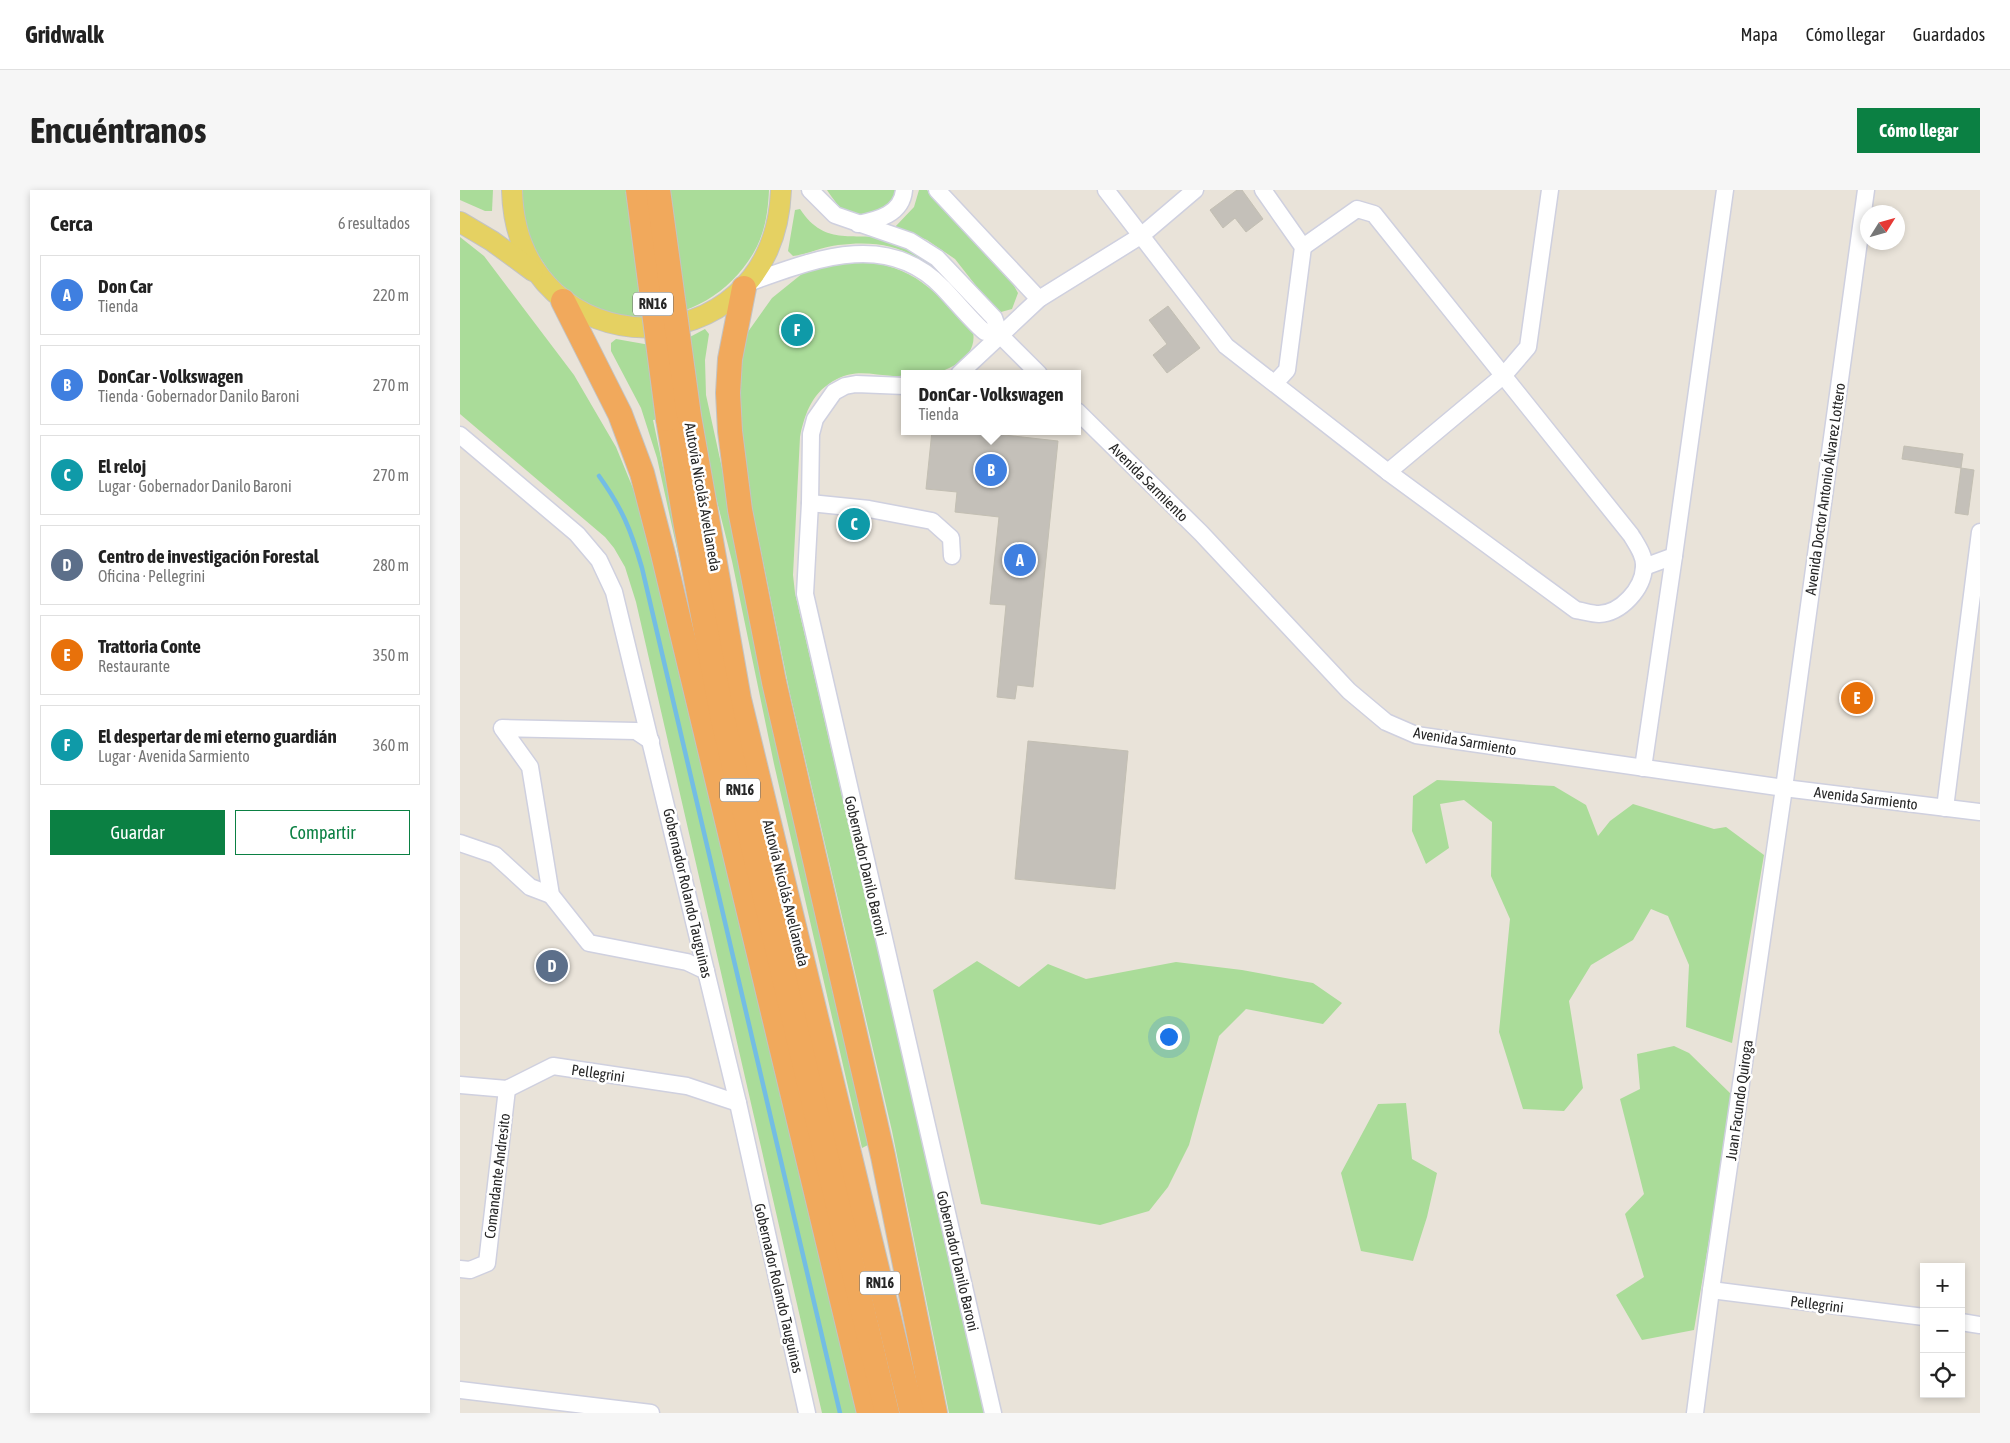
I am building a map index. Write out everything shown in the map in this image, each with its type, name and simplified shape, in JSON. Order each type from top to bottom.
[{"type":"highway","name":"Autovía Nicolás Avellaneda","points":[[638,190],[679,417],[739,699],[912,1413]]},
{"type":"highway","name":"Autovía Nicolás Avellaneda","points":[[658,190],[679,417],[686,526],[723,720],[887,1413]]},
{"type":"highway","points":[[746,285],[730,359],[728,393],[730,431],[740,510],[774,682],[883,1156],[935,1413]]},
{"type":"highway","points":[[562,301],[620,414],[644,482],[666,563],[869,1413]]},
{"type":"main road","points":[[512,190],[512,212],[520,242],[541,277],[562,301],[594,318],[620,326],[646,329],[674,326],[700,318],[723,305],[746,285],[763,262],[774,238],[780,213],[781,190]]},
{"type":"main road","points":[[460,222],[492,241],[541,277]]},
{"type":"street","points":[[810,190],[836,215],[857,224],[910,241],[937,258],[994,318],[1000,335],[1035,370]]},
{"type":"street","points":[[857,224],[884,217],[896,209],[904,197],[904,190]]},
{"type":"street","points":[[937,190],[1039,299]]},
{"type":"street","points":[[1106,190],[1226,346],[1388,472],[1576,610],[1598,614],[1616,609],[1629,599],[1644,568],[1642,553],[1631,535],[1374,214],[1357,209],[1303,247]]},
{"type":"street","points":[[963,370],[1039,299],[1142,235],[1195,190]]},
{"type":"street","points":[[1263,190],[1303,247],[1287,370],[1275,383]]},
{"type":"street","points":[[1388,472],[1504,375],[1528,347],[1550,190]]},
{"type":"street","points":[[1643,768],[1726,190]]},
{"type":"street","name":"Avenida Doctor Antonio Álvarez Lottero","points":[[1784,788],[1866,190]]},
{"type":"street","points":[[746,285],[825,257],[868,253],[891,257],[908,263],[922,271],[940,284],[983,331],[1000,335]]},
{"type":"street","name":"Gobernador Danilo Baroni","points":[[901,386],[856,384],[844,386],[834,392],[823,404],[815,419],[811,434],[810,503],[805,594],[993,1413]]},
{"type":"street","name":"Avenida Sarmiento","points":[[1081,415],[1201,533],[1349,691],[1386,722],[1416,735],[1784,788],[1980,812]]},
{"type":"street","name":"Gobernador Rolando Tauguinas","points":[[460,435],[564,522],[600,560],[614,592],[738,1103],[807,1413]]},
{"type":"street","points":[[810,503],[869,510],[932,521],[951,538],[952,556]]},
{"type":"street","points":[[1945,808],[1980,532]]},
{"type":"street","points":[[1644,568],[1674,556]]},
{"type":"street","points":[[651,740],[636,731],[502,728],[530,767],[551,895],[589,943],[687,962],[706,971]]},
{"type":"street","name":"Juan Facundo Quiroga","points":[[1695,1413],[1711,1290],[1784,788]]},
{"type":"street","points":[[460,843],[495,854],[530,887],[551,895]]},
{"type":"street","name":"Pellegrini","points":[[508,1089],[553,1066],[686,1086],[738,1103]]},
{"type":"street","points":[[460,1085],[508,1089]]},
{"type":"street","name":"Comandante Andresito","points":[[460,1268],[470,1270],[487,1263],[508,1089]]},
{"type":"street","name":"Pellegrini","points":[[1711,1290],[1920,1316]]},
{"type":"street","points":[[1965,1323],[1980,1325]]},
{"type":"street","points":[[460,1390],[650,1413]]},
{"type":"green space","points":[[460,190],[493,190],[492,211],[485,211],[460,200]]},
{"type":"green space","points":[[520,190],[769,190],[767,214],[761,237],[754,252],[741,271],[725,287],[707,300],[688,309],[644,318],[622,316],[600,309],[562,286],[550,273],[530,242]]},
{"type":"green space","points":[[827,190],[896,190],[893,198],[884,210],[878,214],[864,217],[856,216],[842,209]]},
{"type":"green space","points":[[919,190],[927,190],[1009,277],[1018,293],[1012,309],[1001,312],[995,310],[955,259],[927,240],[895,227],[914,207]]},
{"type":"green space","points":[[800,209],[810,221],[820,229],[831,234],[878,237],[891,240],[919,252],[979,312],[977,313],[932,268],[901,250],[883,245],[863,243],[832,246],[793,256],[788,251],[795,210]]},
{"type":"green space","points":[[460,237],[484,256],[574,375],[616,447],[644,515],[858,1413],[822,1413],[636,602],[625,567],[605,537],[460,414]]},
{"type":"green space","points":[[856,261],[894,268],[909,274],[935,293],[973,332],[971,349],[966,356],[944,370],[901,370],[901,375],[897,376],[865,373],[851,374],[829,384],[816,396],[811,403],[800,437],[793,575],[795,593],[985,1413],[949,1413],[892,1131],[790,694],[734,419],[745,336],[772,298],[803,273],[819,267]]},
{"type":"green space","points":[[705,329],[709,334],[705,360],[706,395],[870,1144],[862,1148],[774,764],[732,561],[695,414],[653,420],[757,913],[657,458],[641,408],[611,351],[611,343],[616,339],[650,345],[686,339]]},
{"type":"green space","points":[[1437,780],[1554,786],[1586,805],[1598,836],[1610,821],[1633,804],[1714,829],[1726,827],[1764,855],[1732,1043],[1686,1027],[1689,965],[1668,916],[1651,909],[1633,940],[1591,965],[1569,1001],[1583,1088],[1564,1111],[1523,1109],[1499,1032],[1510,919],[1491,876],[1492,822],[1464,800],[1440,804],[1449,848],[1426,864],[1412,831],[1413,796]]},
{"type":"green space","points":[[977,961],[1019,987],[1048,964],[1086,979],[1176,962],[1242,970],[1313,983],[1342,1003],[1323,1024],[1246,1009],[1219,1036],[1189,1145],[1168,1187],[1149,1211],[1100,1225],[981,1204],[933,990]]},
{"type":"green space","points":[[1674,1046],[1689,1053],[1733,1096],[1694,1330],[1642,1340],[1616,1295],[1644,1277],[1625,1214],[1644,1194],[1620,1099],[1640,1089],[1637,1054]]},
{"type":"green space","points":[[1406,1103],[1412,1159],[1437,1173],[1427,1217],[1413,1261],[1361,1251],[1341,1173],[1378,1104]]},
{"type":"building","points":[[1237,190],[1242,190],[1263,219],[1246,232],[1235,218],[1223,228],[1210,210]]},
{"type":"building","points":[[1168,306],[1200,348],[1167,373],[1153,355],[1167,344],[1149,320]]},
{"type":"building","points":[[932,435],[1004,435],[1058,441],[1033,687],[1017,685],[1015,699],[997,697],[1006,605],[990,604],[999,517],[955,512],[957,492],[926,489]]},
{"type":"building","points":[[1904,446],[1963,454],[1961,468],[1902,459]]},
{"type":"building","points":[[1961,468],[1974,470],[1968,515],[1955,513]]},
{"type":"building","points":[[1028,741],[1128,751],[1115,889],[1015,879]]},
{"type":"waterway","points":[[599,476],[625,520],[642,568],[840,1413]]},
{"type":"place","name":"El despertar de mi eterno guardián","points":[[797,330]]},
{"type":"place","name":"DonCar - Volkswagen","points":[[991,470]]},
{"type":"place","name":"El reloj","points":[[854,524]]},
{"type":"place","name":"Don Car","points":[[1020,560]]},
{"type":"place","name":"Trattoria Conte","points":[[1857,698]]},
{"type":"place","name":"Centro de investigación Forestal","points":[[552,966]]}]
